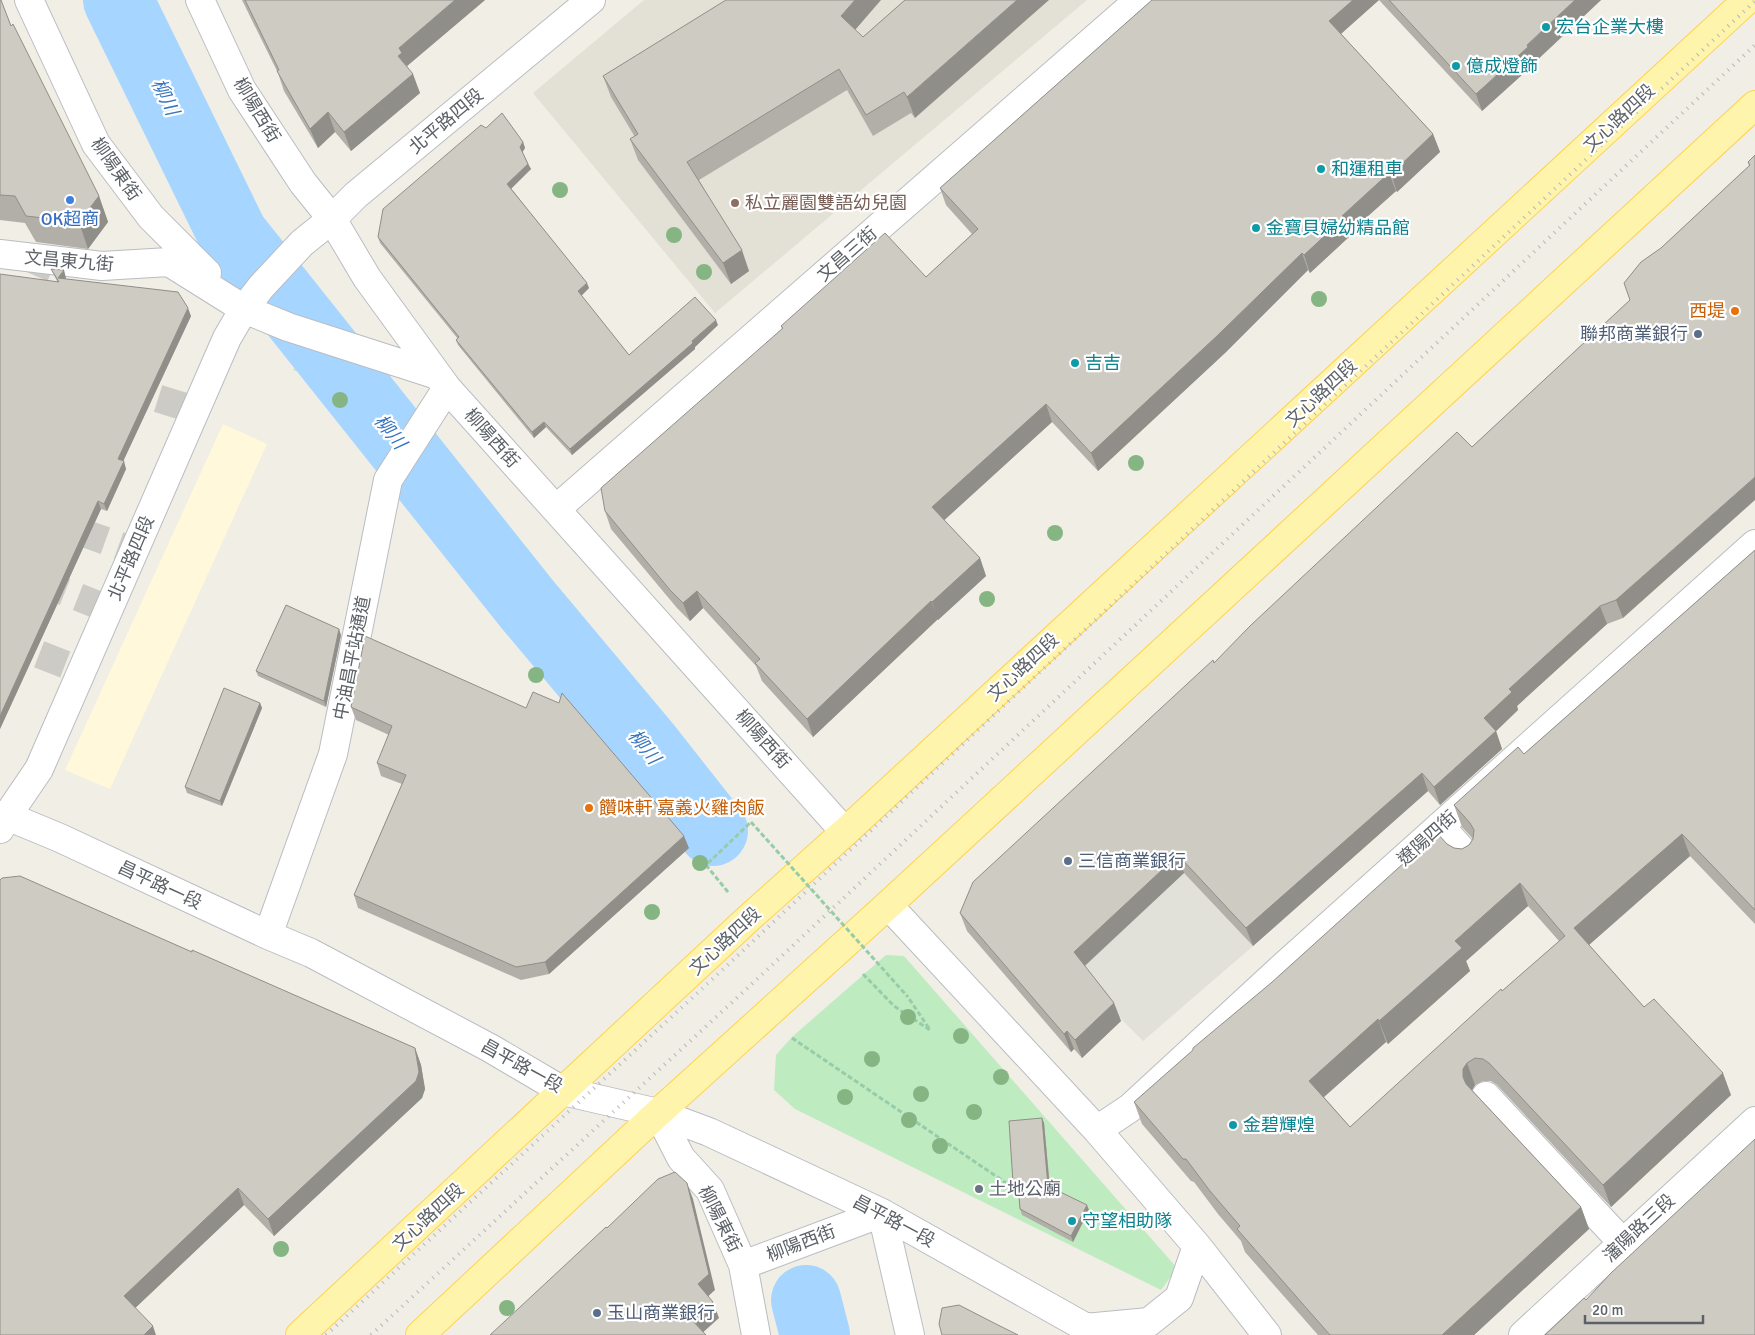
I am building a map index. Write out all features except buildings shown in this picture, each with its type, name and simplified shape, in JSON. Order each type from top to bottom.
[{"type":"main road","name":"文心路四段","points":[[300,1335],[749,918],[845,832],[1747,0]]},
{"type":"main road","points":[[420,1335],[658,1113],[888,904],[1755,105]]},
{"type":"street","name":"柳陽東街","points":[[29,0],[96,144],[151,217],[244,309]]},
{"type":"street","name":"柳陽西街","points":[[200,0],[242,90],[303,182],[332,219],[367,278],[442,382],[845,832]]},
{"type":"street","name":"北平路四段","points":[[2,820],[39,769],[223,347],[244,309],[261,287],[302,243],[332,219],[356,195],[591,0]]},
{"type":"street","name":"文昌三街","points":[[556,509],[1139,0]]},
{"type":"street","name":"文昌東九街","points":[[0,254],[102,266],[169,262],[244,309]]},
{"type":"street","points":[[244,309],[288,327],[442,382]]},
{"type":"street","name":"中油昌平站通道","points":[[268,935],[333,754],[388,480],[427,419],[442,382]]},
{"type":"street","name":"遼陽四街","points":[[1097,1130],[1130,1108],[1440,826],[1755,544]]},
{"type":"street","name":"昌平路一段","points":[[2,820],[60,838],[328,962],[490,1048],[563,1091],[658,1113],[709,1132],[882,1213],[1092,1332]]},
{"type":"street","points":[[1440,826],[1467,856]]},
{"type":"street","points":[[888,904],[1097,1130],[1197,1246],[1267,1335]]},
{"type":"street","points":[[1486,1096],[1623,1243]]},
{"type":"street","name":"柳陽東街","points":[[658,1113],[681,1158],[710,1190],[743,1265],[756,1335]]},
{"type":"street","name":"瀋陽路三段","points":[[1523,1335],[1755,1121]]},
{"type":"street","points":[[882,1213],[910,1335]]},
{"type":"street","name":"柳陽西街","points":[[743,1265],[882,1213]]},
{"type":"street","points":[[1092,1332],[1149,1322],[1179,1298],[1197,1246]]},
{"type":"path","points":[[706,865],[751,822],[908,997],[930,1030],[894,1006],[839,948]]},
{"type":"path","points":[[792,1037],[1015,1189]]},
{"type":"shaded area","name":"私立麗園雙語幼兒園","points":[[644,0],[1087,0],[715,313],[533,93]]},
{"type":"shaded area","points":[[223,424],[267,444],[110,789],[65,770]]},
{"type":"shaded area","points":[[1184,873],[1253,946],[1143,1041],[1114,1012],[1080,970]]},
{"type":"green space","points":[[323,334],[378,395],[293,370]]},
{"type":"green space","points":[[886,955],[904,956],[1177,1268],[1161,1290],[795,1109],[774,1090],[776,1055],[792,1037]]},
{"type":"waterway","name":"柳川","points":[[118,0],[233,235],[527,604],[646,746],[713,831]]},
{"type":"waterway","name":"柳川","points":[[806,1300],[815,1335]]},
{"type":"tunnel","points":[[0,352],[42,259]]},
{"type":"tunnel","points":[[118,386],[195,410]]},
{"type":"tunnel","points":[[0,503],[134,551]]},
{"type":"tunnel","points":[[0,566],[108,609]]},
{"type":"tunnel","points":[[0,639],[82,671]]},
{"type":"railway","points":[[326,1335],[718,974],[1755,1]]},
{"type":"railway","points":[[371,1335],[739,996],[1755,45]]},
{"type":"place","name":"宏台企業大樓","points":[[1546,27]]},
{"type":"place","name":"億成燈飾","points":[[1456,66]]},
{"type":"place","name":"和運租車","points":[[1321,169]]},
{"type":"place","name":"OK超商","points":[[70,200]]},
{"type":"place","name":"私立麗園雙語幼兒園","points":[[735,203]]},
{"type":"place","name":"金寶貝婦幼精品館","points":[[1256,228]]},
{"type":"place","name":"西堤","points":[[1735,311]]},
{"type":"place","name":"聯邦商業銀行","points":[[1698,334]]},
{"type":"place","name":"吉吉","points":[[1075,363]]},
{"type":"place","name":"饡味軒 嘉義火雞肉飯","points":[[589,808]]},
{"type":"place","name":"三信商業銀行","points":[[1068,861]]},
{"type":"place","name":"金碧輝煌","points":[[1233,1125]]},
{"type":"place","name":"土地公廟","points":[[979,1189]]},
{"type":"place","name":"守望相助隊","points":[[1072,1221]]},
{"type":"place","name":"玉山商業銀行","points":[[597,1313]]}]
